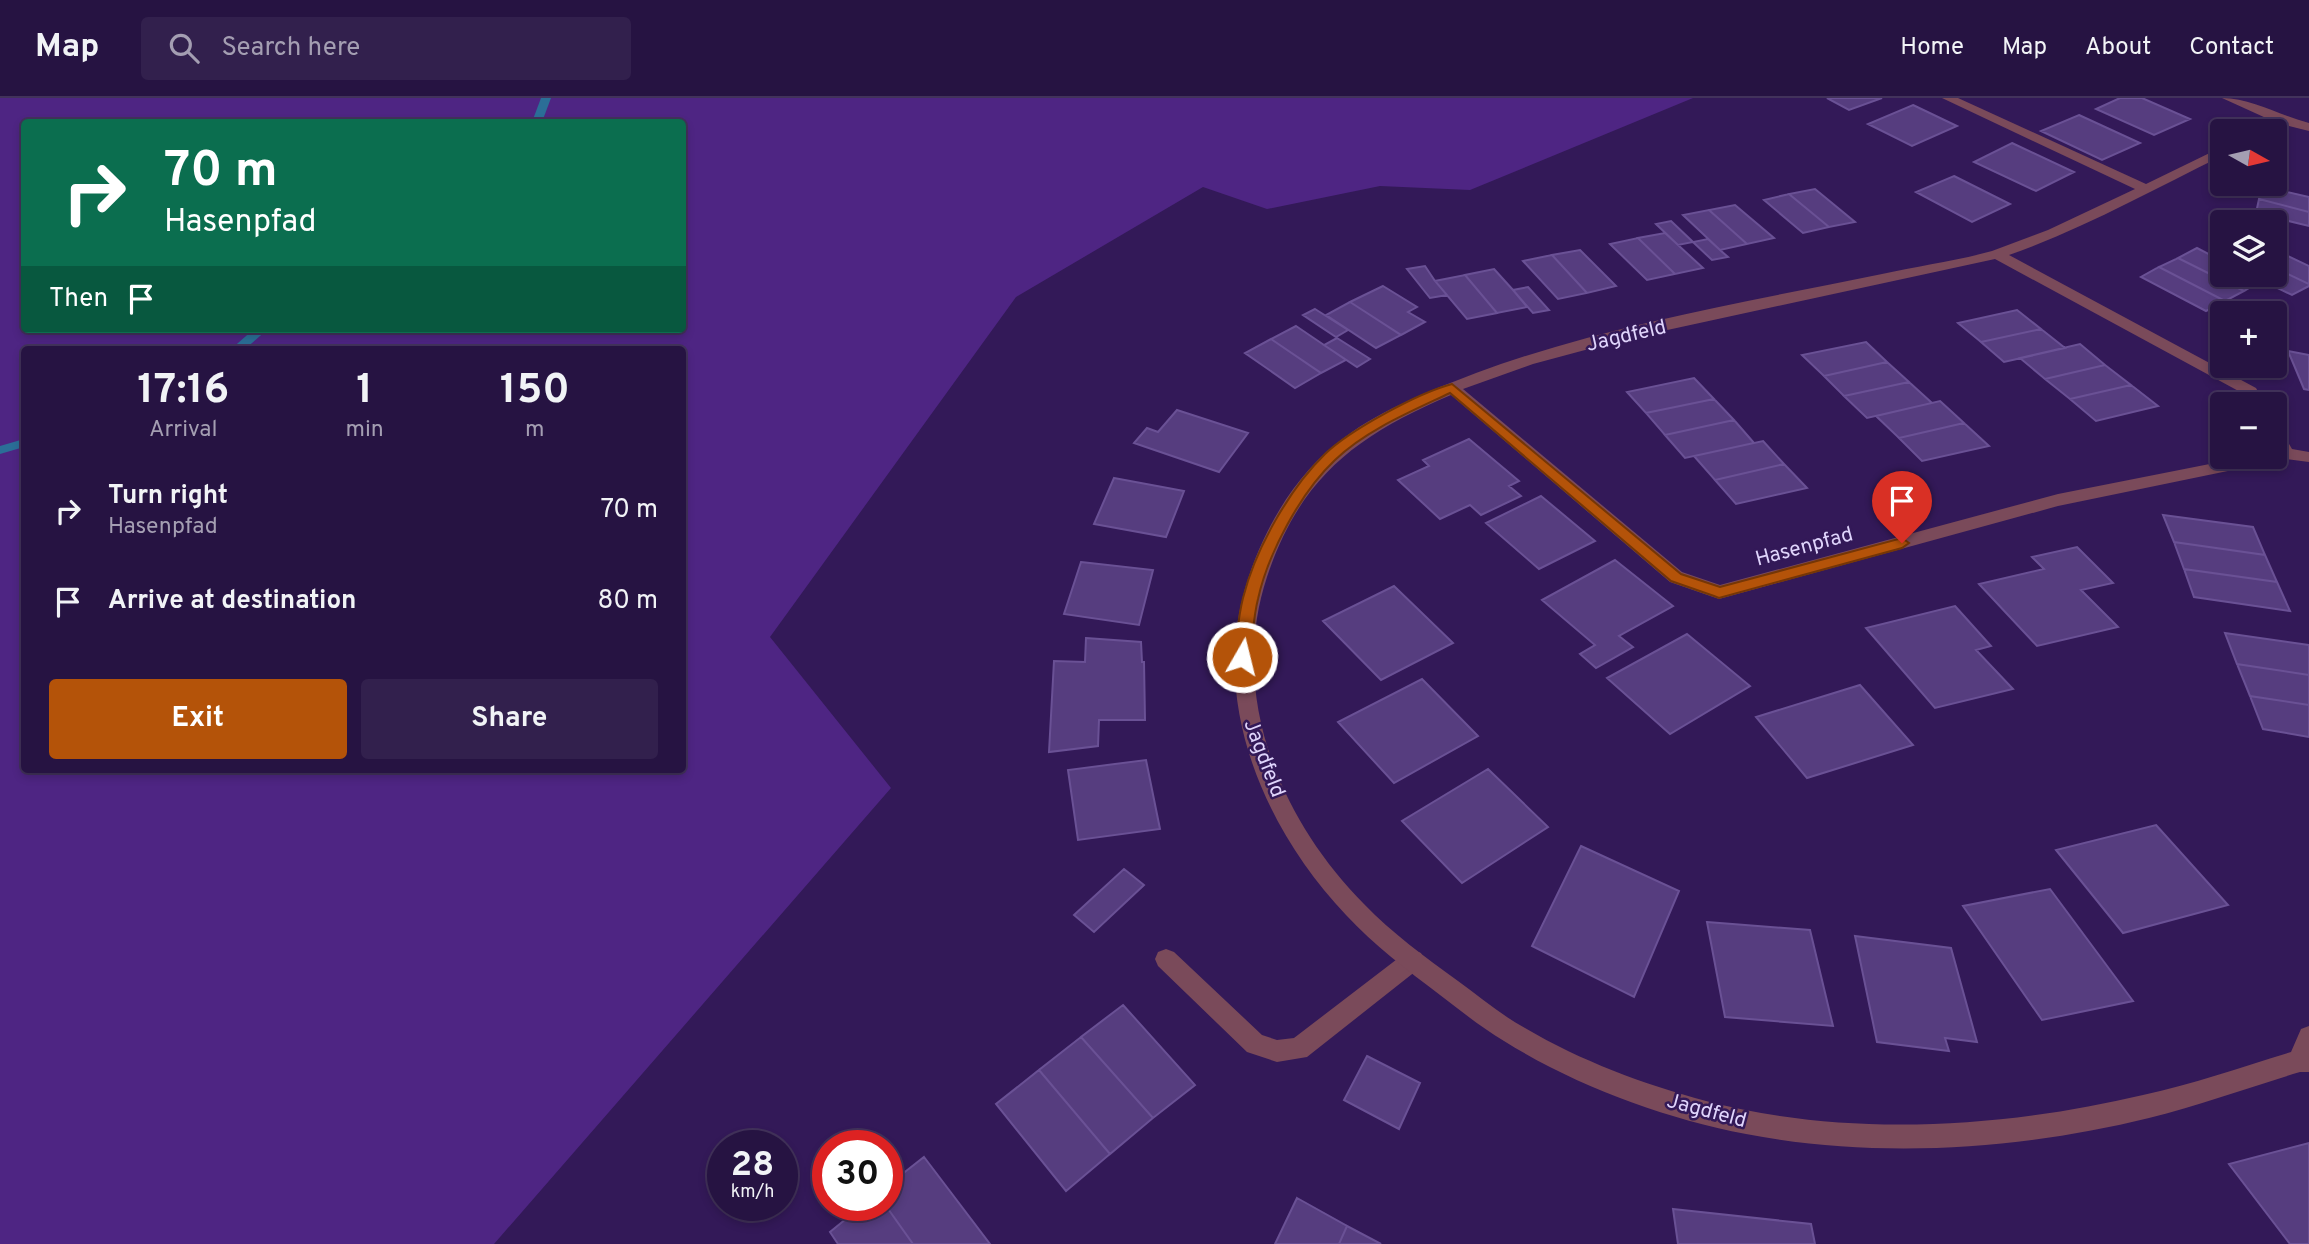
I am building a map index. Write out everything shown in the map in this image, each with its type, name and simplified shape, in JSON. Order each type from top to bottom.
[{"type":"street","points":[[1948,98],[2144,188]]},
{"type":"street","points":[[2228,98],[2276,124],[2309,127]]},
{"type":"street","name":"Jagdfeld","points":[[2210,157],[2086,217],[1997,254],[1620,335],[1502,367],[1389,416],[1331,456],[1296,498],[1271,544],[1250,598],[1242,657],[1247,711],[1264,766],[1297,833],[1341,895],[1413,960],[1513,1034],[1578,1067],[1642,1092],[1706,1112],[1771,1127],[1857,1134],[1934,1135],[2028,1126],[2123,1111],[2304,1061],[2309,1037]]},
{"type":"street","points":[[1997,254],[2250,392]]},
{"type":"street","name":"Hasenpfad","points":[[1452,388],[1676,578],[1719,593],[2059,500],[2210,469]]},
{"type":"street","name":"Hasenpfad","points":[[2287,456],[2309,457]]},
{"type":"street","points":[[1166,959],[1255,1044],[1277,1051],[1299,1049],[1413,960]]},
{"type":"shaded area","points":[[0,98],[1693,98],[1470,190],[1380,186],[1267,209],[1203,187],[1016,297],[770,637],[891,788],[494,1244],[0,1244]]},
{"type":"building","points":[[1827,98],[1882,98],[1849,110]]},
{"type":"building","points":[[2120,98],[2142,98],[2190,119],[2154,135],[2096,109]]},
{"type":"building","points":[[1913,105],[1957,126],[1912,146],[1868,124]]},
{"type":"building","points":[[2079,115],[2140,143],[2102,160],[2041,131]]},
{"type":"building","points":[[2012,143],[2074,172],[2036,191],[1974,162]]},
{"type":"building","points":[[1954,176],[2010,204],[1972,222],[1916,192]]},
{"type":"building","points":[[1815,189],[1855,222],[1829,227],[1789,194]]},
{"type":"building","points":[[2287,192],[2309,197],[2309,212],[2259,199],[2259,196],[2287,196]]},
{"type":"building","points":[[1789,194],[1829,227],[1803,233],[1764,200]]},
{"type":"building","points":[[2259,199],[2309,212],[2309,226],[2287,221],[2287,210],[2257,210]]},
{"type":"building","points":[[1735,205],[1774,238],[1747,244],[1709,210]]},
{"type":"building","points":[[1709,210],[1747,244],[1720,250],[1683,215]]},
{"type":"building","points":[[1671,221],[1693,242],[1678,245],[1656,224]]},
{"type":"building","points":[[1665,233],[1703,268],[1675,274],[1638,238]]},
{"type":"building","points":[[1638,238],[1675,274],[1647,280],[1610,244]]},
{"type":"building","points":[[1708,239],[1728,257],[1712,260],[1693,242]]},
{"type":"building","points":[[2197,248],[2210,255],[2210,274],[2178,258]]},
{"type":"building","points":[[1580,250],[1616,286],[1587,293],[1552,255]]},
{"type":"building","points":[[1552,255],[1587,293],[1558,299],[1523,261]]},
{"type":"building","points":[[2287,256],[2309,266],[2309,284],[2287,274]]},
{"type":"building","points":[[2178,258],[2210,274],[2210,287],[2236,287],[2244,291],[2225,301],[2159,267]]},
{"type":"building","points":[[1425,266],[1447,295],[1430,298],[1407,269]]},
{"type":"building","points":[[2159,267],[2225,301],[2210,301],[2210,309],[2206,311],[2141,277]]},
{"type":"building","points":[[1494,269],[1527,307],[1497,313],[1465,275]]},
{"type":"building","points":[[2287,274],[2309,284],[2292,295],[2276,287],[2287,287]]},
{"type":"building","points":[[1465,275],[1497,313],[1467,319],[1435,281]]},
{"type":"building","points":[[1383,286],[1417,307],[1408,312],[1425,322],[1401,335],[1350,302]]},
{"type":"building","points":[[1528,287],[1549,310],[1533,313],[1513,290]]},
{"type":"building","points":[[1350,302],[1401,335],[1376,348],[1326,315]]},
{"type":"building","points":[[1315,309],[1348,330],[1336,337],[1303,315]]},
{"type":"building","points":[[2017,310],[2041,329],[1981,342],[1958,323]]},
{"type":"building","points":[[1296,326],[1346,360],[1321,373],[1271,339]]},
{"type":"building","points":[[2041,329],[2065,348],[2004,362],[1981,342]]},
{"type":"building","points":[[1337,338],[1370,359],[1357,367],[1324,345]]},
{"type":"building","points":[[1271,339],[1321,373],[1295,388],[1245,353]]},
{"type":"building","points":[[1866,342],[1887,362],[1824,376],[1802,355]]},
{"type":"building","points":[[2080,344],[2105,365],[2045,379],[2020,358]]},
{"type":"building","points":[[2288,351],[2309,355],[2309,390],[2304,389]]},
{"type":"building","points":[[1887,362],[1909,382],[1844,396],[1824,376]]},
{"type":"building","points":[[2105,365],[2131,385],[2070,399],[2045,379]]},
{"type":"building","points":[[1694,378],[1714,399],[1646,413],[1627,392]]},
{"type":"building","points":[[1909,382],[1932,403],[1867,418],[1844,396]]},
{"type":"building","points":[[2131,385],[2158,406],[2096,421],[2070,399]]},
{"type":"building","points":[[1714,399],[1734,420],[1665,435],[1646,413]]},
{"type":"building","points":[[1940,401],[1964,423],[1899,438],[1876,416]]},
{"type":"building","points":[[1177,410],[1248,433],[1219,472],[1134,443],[1147,428],[1158,432]]},
{"type":"building","points":[[1734,420],[1754,443],[1685,458],[1665,435]]},
{"type":"building","points":[[1964,423],[1989,446],[1922,461],[1899,438]]},
{"type":"building","points":[[1469,439],[1519,481],[1509,486],[1521,496],[1481,515],[1470,505],[1440,519],[1398,480],[1429,466],[1423,460]]},
{"type":"building","points":[[1763,441],[1784,464],[1715,480],[1694,456]]},
{"type":"building","points":[[1784,464],[1807,488],[1736,504],[1715,480]]},
{"type":"building","points":[[1114,478],[1184,491],[1166,537],[1094,524]]},
{"type":"building","points":[[1541,496],[1595,541],[1539,569],[1486,523]]},
{"type":"building","points":[[2163,515],[2253,527],[2265,555],[2174,542]]},
{"type":"building","points":[[2174,542],[2265,555],[2277,582],[2184,569]]},
{"type":"building","points":[[2077,547],[2113,583],[2081,590],[2118,627],[2037,646],[1979,584],[2044,569],[2032,557]]},
{"type":"building","points":[[1615,560],[1673,606],[1619,636],[1633,647],[1596,668],[1580,654],[1595,645],[1542,600]]},
{"type":"building","points":[[1081,562],[1153,570],[1139,625],[1064,614]]},
{"type":"building","points":[[2184,569],[2277,582],[2290,611],[2194,597]]},
{"type":"building","points":[[1394,586],[1453,643],[1381,680],[1323,621]]},
{"type":"building","points":[[1955,606],[1991,646],[1976,650],[2013,689],[1935,708],[1866,628]]},
{"type":"building","points":[[2225,633],[2309,645],[2309,675],[2237,664]]},
{"type":"building","points":[[1687,634],[1750,686],[1670,734],[1607,678]]},
{"type":"building","points":[[1086,638],[1141,642],[1145,720],[1099,720],[1098,746],[1049,752],[1054,661],[1085,662]]},
{"type":"building","points":[[2237,664],[2309,675],[2309,705],[2250,696]]},
{"type":"building","points":[[1422,679],[1478,736],[1394,783],[1338,722]]},
{"type":"building","points":[[1860,685],[1913,745],[1807,778],[1756,717]]},
{"type":"building","points":[[2250,696],[2309,705],[2309,737],[2263,729]]},
{"type":"building","points":[[1146,760],[1160,829],[1078,840],[1068,770]]},
{"type":"building","points":[[1488,769],[1548,827],[1462,883],[1402,821]]},
{"type":"building","points":[[2156,825],[2228,905],[2123,933],[2056,850]]},
{"type":"building","points":[[1581,846],[1679,891],[1634,997],[1532,946]]},
{"type":"building","points":[[1124,869],[1144,885],[1094,932],[1074,915]]},
{"type":"building","points":[[2050,889],[2133,1001],[2042,1020],[1963,906]]},
{"type":"building","points":[[1707,922],[1810,930],[1833,1026],[1725,1017]]},
{"type":"building","points":[[1855,936],[1951,948],[1977,1042],[1945,1038],[1949,1051],[1877,1042]]},
{"type":"building","points":[[1123,1005],[1195,1085],[1153,1118],[1081,1037]]},
{"type":"building","points":[[1081,1037],[1153,1118],[1110,1154],[1039,1070]]},
{"type":"building","points":[[1367,1056],[1420,1083],[1399,1129],[1344,1100]]},
{"type":"building","points":[[1039,1070],[1110,1154],[1066,1191],[996,1104]]},
{"type":"building","points":[[2309,1143],[2309,1244],[2290,1244],[2229,1164]]},
{"type":"building","points":[[924,1157],[990,1244],[913,1244],[897,1221],[903,1221],[903,1173]]},
{"type":"building","points":[[1297,1198],[1347,1226],[1339,1244],[1275,1244]]},
{"type":"building","points":[[1673,1209],[1811,1224],[1815,1244],[1678,1244]]},
{"type":"building","points":[[844,1221],[897,1221],[913,1244],[838,1244],[830,1232]]},
{"type":"building","points":[[1347,1226],[1381,1244],[1339,1244]]},
{"type":"waterway","points":[[538,119],[546,98]]},
{"type":"waterway","points":[[241,346],[257,333]]},
{"type":"waterway","points":[[0,450],[21,444]]},
{"type":"route","points":[[1242,657],[1250,598],[1271,544],[1296,498],[1331,456],[1389,416],[1452,388],[1676,578],[1719,593],[1902,543]]}]
